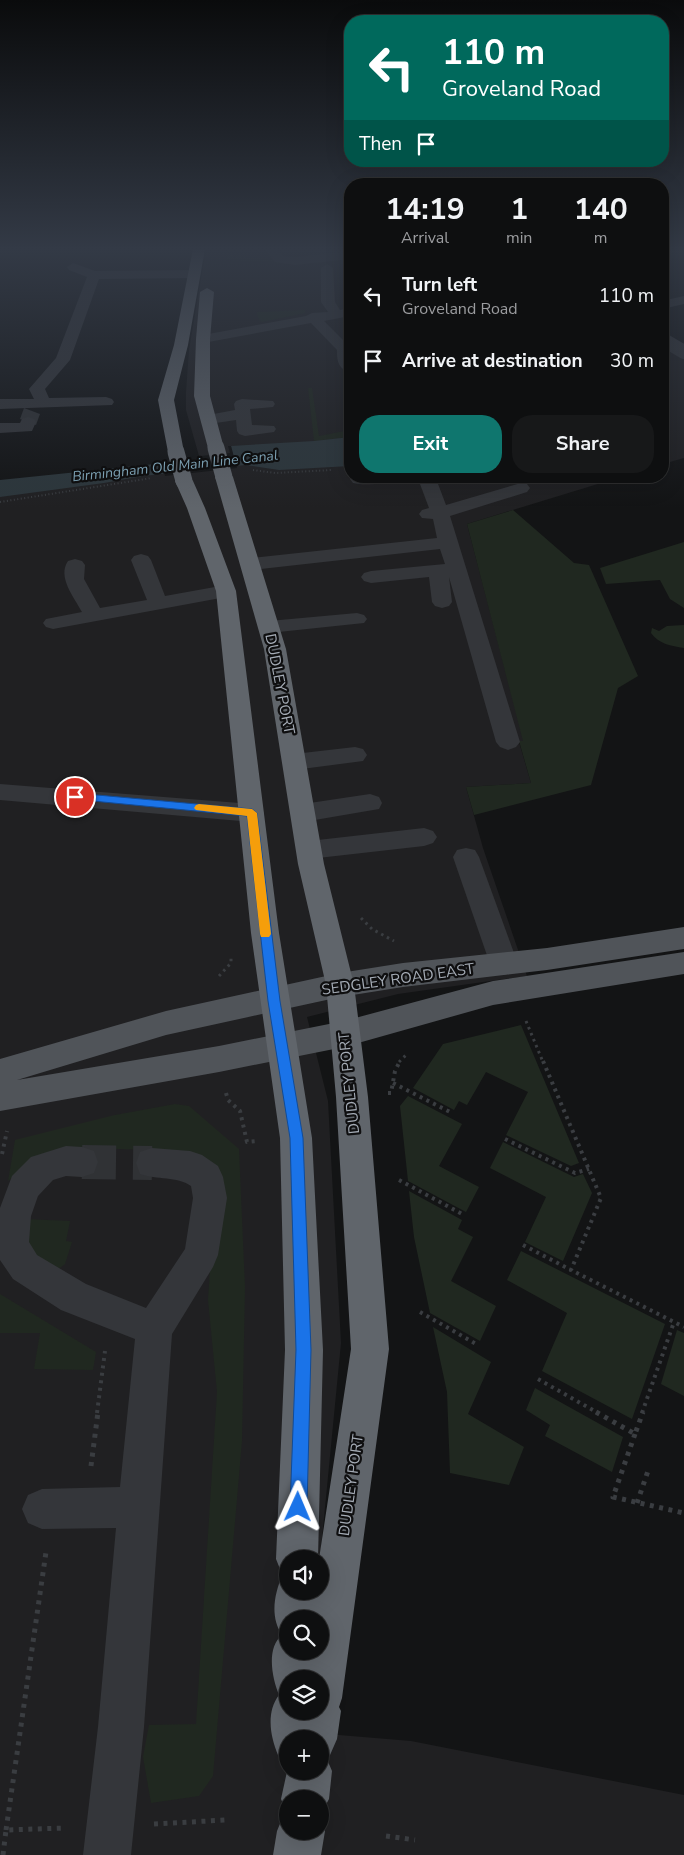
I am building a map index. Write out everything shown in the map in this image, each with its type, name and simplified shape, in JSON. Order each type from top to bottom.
[{"type":"highway","points":[[183,336],[166,400],[176,452],[184,481],[196,508],[226,591],[274,1001],[296,1138],[304,1350],[297,1550]]},
{"type":"highway","points":[[194,336],[203,339]]},
{"type":"highway","points":[[203,336],[202,396],[208,419]]},
{"type":"highway","points":[[178,358],[189,350],[190,342],[203,339]]},
{"type":"highway","name":"DUDLEY PORT","points":[[208,419],[275,650],[309,850],[340,985],[352,1098],[370,1349],[324,1670]]},
{"type":"highway","points":[[292,1840],[292,1855]]},
{"type":"highway","points":[[297,1855],[300,1840]]},
{"type":"main road","name":"SEDGLEY ROAD EAST","points":[[0,1072],[166,1023],[274,1001],[340,985],[684,938]]},
{"type":"main road","name":"SEDGLEY ROAD EAST","points":[[0,1097],[219,1059],[344,1034],[493,993],[684,962]]},
{"type":"street","points":[[0,428],[26,428],[34,410],[37,389],[46,376],[63,360],[72,336]]},
{"type":"street","points":[[203,339],[221,336]]},
{"type":"street","points":[[330,336],[344,349],[344,362]]},
{"type":"street","points":[[669,343],[684,352]]},
{"type":"street","points":[[0,404],[34,410],[106,402]]},
{"type":"street","points":[[267,404],[242,404],[245,430],[268,429]]},
{"type":"street","points":[[208,419],[243,414]]},
{"type":"street","points":[[428,483],[434,513],[448,543],[447,570],[442,602]]},
{"type":"street","points":[[434,513],[521,488]]},
{"type":"street","points":[[251,564],[448,543]]},
{"type":"street","points":[[141,560],[158,603]]},
{"type":"street","points":[[75,565],[74,579],[94,615]]},
{"type":"street","points":[[371,577],[418,580],[447,570]]},
{"type":"street","points":[[447,570],[469,630],[497,725]]},
{"type":"street","points":[[54,623],[226,591]]},
{"type":"street","points":[[269,628],[357,619]]},
{"type":"street","points":[[294,762],[355,755]]},
{"type":"street","points":[[0,792],[252,813]]},
{"type":"street","points":[[303,813],[370,803]]},
{"type":"street","points":[[309,850],[424,837]]},
{"type":"street","points":[[466,857],[504,964]]},
{"type":"street","points":[[82,1162],[66,1160],[43,1168],[24,1187],[14,1216],[11,1246],[25,1267],[74,1297],[154,1329]]},
{"type":"street","points":[[107,1855],[121,1726],[154,1329],[201,1255],[210,1198],[206,1178],[190,1166],[152,1163]]},
{"type":"street","points":[[42,1509],[138,1507]]},
{"type":"path","points":[[524,1017],[601,1198],[571,1270]]},
{"type":"path","points":[[393,1083],[452,1113]]},
{"type":"path","points":[[0,1162],[8,1126]]},
{"type":"path","points":[[505,1139],[575,1173],[589,1169]]},
{"type":"path","points":[[399,1180],[464,1216]]},
{"type":"path","points":[[523,1246],[684,1327]]},
{"type":"path","points":[[420,1312],[478,1345]]},
{"type":"path","points":[[674,1322],[613,1498],[684,1513]]},
{"type":"path","points":[[538,1379],[635,1434]]},
{"type":"path","points":[[637,1504],[649,1468]]},
{"type":"path","points":[[386,1836],[414,1840]]},
{"type":"shaded area","points":[[191,336],[344,336],[344,483],[601,483],[467,524],[524,741],[519,742],[531,783],[466,787],[483,848],[527,976],[398,994],[307,1017],[328,1101],[341,1343],[321,1550],[279,1550],[279,1600],[288,1600],[288,1610],[279,1610],[279,1660],[288,1660],[288,1670],[279,1670],[279,1720],[294,1720],[302,1730],[279,1730],[279,1780],[329,1780],[329,1734],[411,1741],[684,1795],[684,1855],[0,1855],[0,486],[201,463],[186,410]]},
{"type":"shaded area","points":[[669,342],[684,352],[684,458],[669,462]]},
{"type":"shaded area","points":[[308,388],[312,388],[319,436],[344,431],[344,438],[314,441]]},
{"type":"shaded area","points":[[513,510],[574,563],[589,565],[638,676],[618,688],[591,785],[474,815],[466,787],[531,783],[519,741],[523,741],[467,524]]},
{"type":"shaded area","points":[[684,542],[684,608],[670,599],[660,580],[606,584],[600,568]]},
{"type":"shaded area","points":[[684,625],[684,648],[662,642],[651,633],[652,628],[659,631],[667,626]]},
{"type":"shaded area","points":[[521,1025],[579,1163],[571,1166],[506,1135],[528,1092],[486,1072],[467,1105],[459,1101],[454,1110],[413,1088],[443,1044]]},
{"type":"shaded area","points":[[408,1096],[462,1124],[439,1166],[479,1187],[466,1212],[408,1181],[400,1106]]},
{"type":"shaded area","points":[[175,1104],[189,1106],[239,1149],[245,1287],[242,1441],[213,1776],[199,1796],[151,1803],[143,1757],[149,1725],[196,1724],[217,1392],[208,1300],[216,1175],[199,1155],[186,1151],[84,1148],[27,1165],[8,1181],[15,1140],[115,1115]]},
{"type":"shaded area","points":[[503,1142],[574,1177],[583,1174],[592,1193],[563,1261],[525,1242],[546,1197],[490,1168]]},
{"type":"shaded area","points":[[409,1191],[462,1220],[458,1229],[473,1237],[451,1281],[496,1306],[480,1341],[430,1313],[414,1237]]},
{"type":"shaded area","points":[[25,1219],[70,1221],[66,1241],[72,1242],[65,1264],[57,1270],[20,1248]]},
{"type":"shaded area","points":[[521,1251],[665,1324],[632,1419],[542,1371],[567,1313],[507,1280]]},
{"type":"shaded area","points":[[0,1294],[96,1352],[93,1370],[34,1369],[40,1333],[0,1333]]},
{"type":"shaded area","points":[[433,1327],[491,1362],[468,1414],[524,1447],[509,1485],[450,1473],[447,1392]]},
{"type":"shaded area","points":[[677,1330],[684,1333],[684,1396],[661,1384]]},
{"type":"shaded area","points":[[535,1388],[623,1437],[612,1472],[545,1436],[550,1425],[526,1410]]},
{"type":"water","name":"Birmingham Old Main Line Canal","points":[[344,438],[344,466],[279,470],[245,465],[143,476],[0,497],[0,480],[233,456],[231,446]]},
{"type":"pier","points":[[228,446],[231,446],[237,468],[165,476],[161,460],[230,453]]},
{"type":"tunnel","points":[[28,422],[32,411]]},
{"type":"tunnel","points":[[82,1162],[152,1163]]},
{"type":"slow traffic","points":[[199,808],[252,813],[265,934]]},
{"type":"route","points":[[75,797],[252,813],[280,1046],[296,1138],[304,1350],[298,1507]]}]
